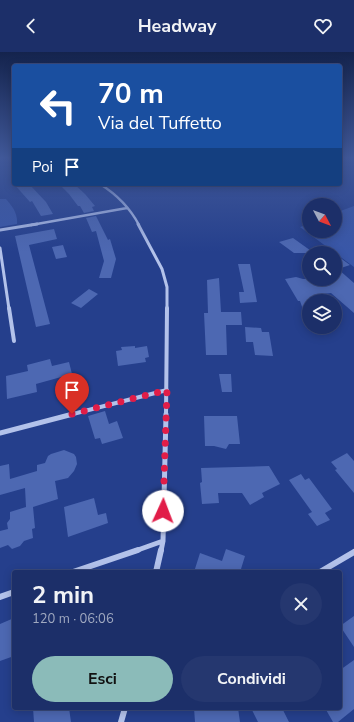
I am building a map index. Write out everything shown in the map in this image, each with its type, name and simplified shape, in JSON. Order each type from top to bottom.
[{"type":"street","points":[[108,189],[115,194],[135,217],[162,269],[167,287],[167,390],[162,541],[156,570]]},
{"type":"street","points":[[0,230],[127,208]]},
{"type":"street","points":[[0,248],[14,341]]},
{"type":"street","points":[[0,433],[167,390]]},
{"type":"street","points":[[79,570],[162,541]]},
{"type":"street","points":[[323,570],[354,552]]},
{"type":"street","points":[[0,597],[12,593]]},
{"type":"street","points":[[121,722],[124,710]]},
{"type":"shaded area","points":[[0,199],[6,199],[12,207],[17,216],[17,224],[0,227]]},
{"type":"shaded area","points":[[354,206],[354,267],[342,258],[342,246],[326,246],[315,238],[342,238],[342,210]]},
{"type":"building","points":[[19,189],[34,189],[46,202],[53,214],[41,216],[32,201],[30,202]]},
{"type":"building","points":[[64,189],[80,189],[95,206],[92,207],[94,211],[84,213]]},
{"type":"building","points":[[96,216],[108,240],[110,239],[116,259],[111,278],[99,278],[104,261],[96,231],[92,232],[86,218]]},
{"type":"building","points":[[54,229],[57,239],[29,245],[50,324],[36,327],[15,236]]},
{"type":"building","points":[[293,238],[304,246],[302,246],[302,253],[294,253],[279,242]]},
{"type":"building","points":[[63,245],[67,257],[56,259],[52,247]]},
{"type":"building","points":[[342,259],[350,265],[342,268]]},
{"type":"building","points":[[238,264],[250,264],[257,302],[240,303],[239,292],[244,292]]},
{"type":"building","points":[[342,272],[354,283],[354,313],[342,303],[342,294],[302,294],[302,307],[300,301],[298,301],[285,279],[296,277],[302,279],[302,286],[342,286]]},
{"type":"building","points":[[219,278],[221,312],[241,312],[242,325],[226,325],[227,355],[206,355],[204,313],[208,313],[207,280]]},
{"type":"building","points":[[89,289],[98,294],[81,308],[71,303]]},
{"type":"building","points":[[245,327],[261,328],[262,332],[269,332],[273,356],[255,355],[253,342],[246,342]]},
{"type":"building","points":[[135,346],[135,348],[147,346],[149,357],[145,358],[146,362],[118,366],[116,351],[122,350],[121,347]]},
{"type":"building","points":[[50,359],[52,366],[69,362],[72,374],[36,384],[37,392],[7,399],[6,376],[28,371],[27,365]]},
{"type":"building","points":[[219,374],[231,374],[232,392],[222,392]]},
{"type":"building","points":[[105,411],[109,424],[117,421],[123,438],[102,444],[100,438],[95,439],[88,416]]},
{"type":"building","points":[[204,416],[237,416],[240,444],[229,444],[226,449],[214,446],[205,446]]},
{"type":"building","points":[[64,450],[74,454],[77,464],[74,471],[68,478],[55,481],[58,499],[33,507],[35,528],[32,529],[33,538],[24,541],[20,546],[12,549],[8,545],[0,548],[0,531],[8,529],[7,523],[10,519],[10,512],[26,507],[25,488],[0,495],[0,466],[9,464],[10,479],[37,471],[37,465],[45,463],[48,456]]},
{"type":"building","points":[[347,453],[354,461],[354,493],[335,470],[337,469],[331,462]]},
{"type":"building","points":[[269,466],[280,484],[262,493],[264,497],[250,505],[242,493],[218,493],[219,503],[202,504],[200,483],[202,482],[201,468]]},
{"type":"building","points":[[301,474],[305,480],[309,478],[332,509],[325,513],[330,520],[317,526],[308,514],[312,512],[289,480]]},
{"type":"building","points":[[94,498],[98,515],[106,513],[108,523],[68,537],[64,507]]},
{"type":"building","points":[[226,549],[245,556],[241,569],[243,570],[195,570],[200,553],[222,561]]},
{"type":"building","points":[[354,616],[354,647],[342,629],[342,625]]},
{"type":"building","points":[[12,619],[12,657],[0,661],[0,624]]},
{"type":"building","points":[[354,660],[354,709],[338,722],[333,722],[326,710],[342,710],[342,669]]},
{"type":"building","points":[[33,710],[69,710],[71,722],[34,722]]},
{"type":"building","points":[[194,710],[238,710],[240,722],[195,722]]},
{"type":"building","points":[[252,710],[283,710],[289,722],[258,722]]},
{"type":"route","points":[[72,414],[167,390],[163,511]]}]
